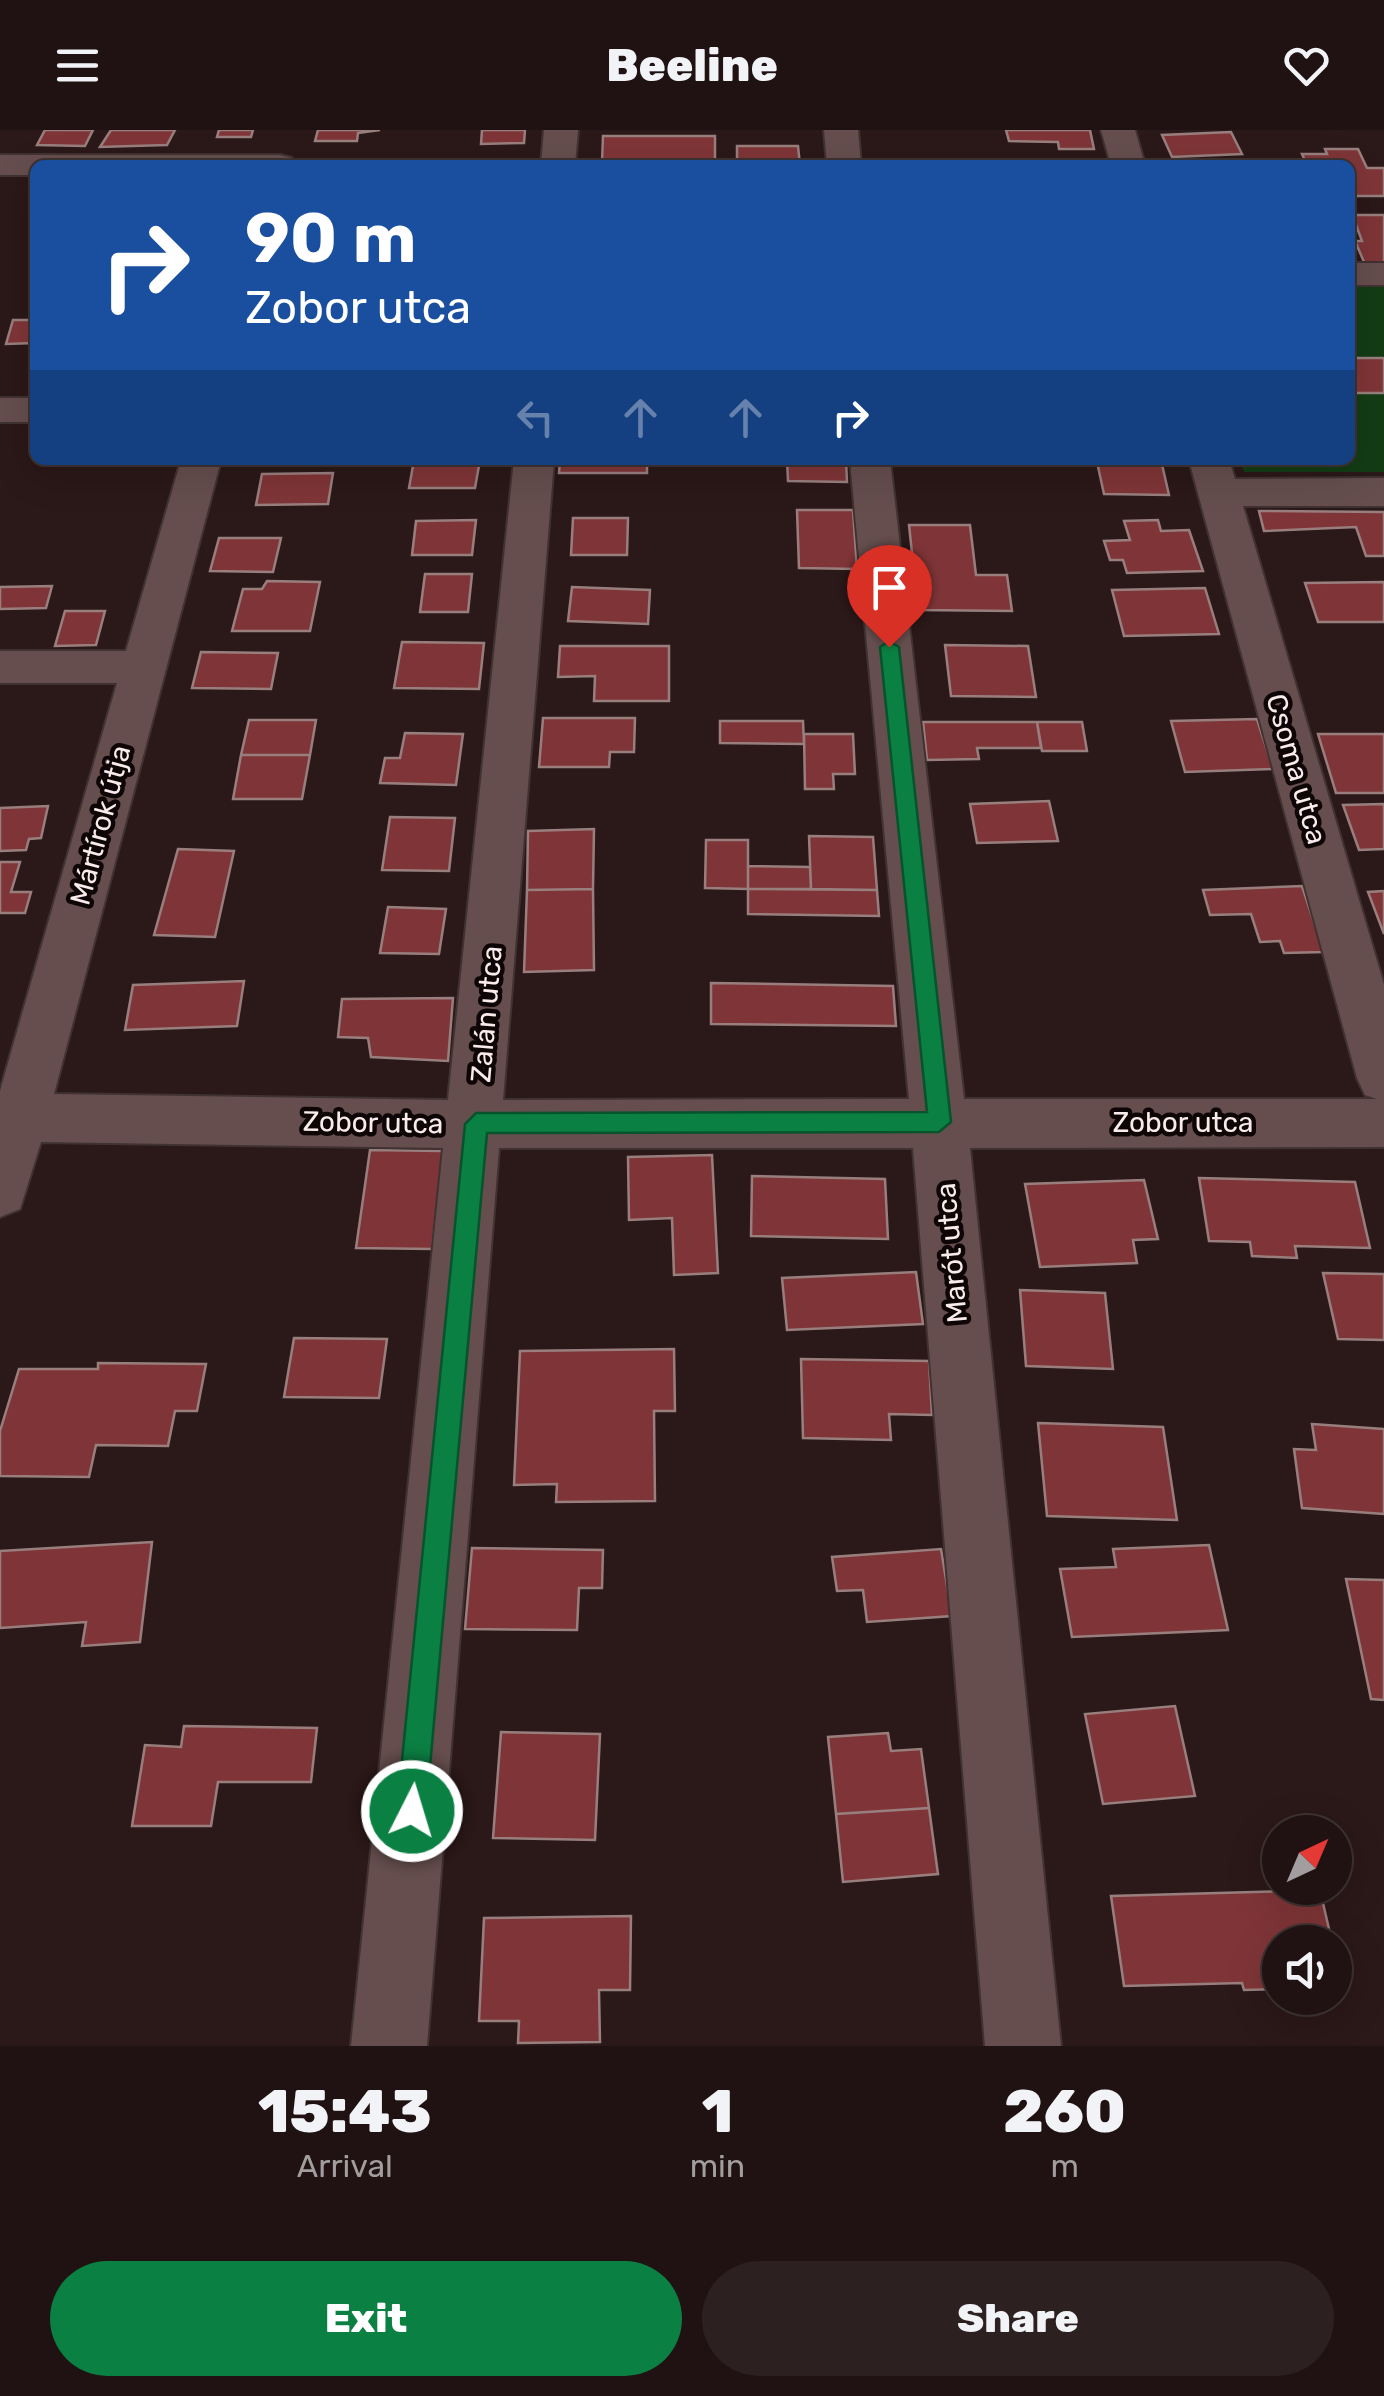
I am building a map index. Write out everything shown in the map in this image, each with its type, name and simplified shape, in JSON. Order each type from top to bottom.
[{"type":"street","points":[[281,160],[289,130]]},
{"type":"street","points":[[558,160],[560,130]]},
{"type":"street","points":[[841,130],[844,160]]},
{"type":"street","points":[[1118,130],[1127,160]]},
{"type":"street","points":[[0,165],[30,165]]},
{"type":"street","points":[[1355,274],[1384,274]]},
{"type":"street","points":[[0,410],[30,410]]},
{"type":"street","name":"Mártírok útja","points":[[0,1191],[18,1087],[200,465]]},
{"type":"street","name":"Zalán utca","points":[[390,2046],[534,465]]},
{"type":"street","name":"Marót utca","points":[[871,465],[939,1122],[1024,2046]]},
{"type":"street","points":[[1214,476],[1384,492]]},
{"type":"street","name":"Csoma utca","points":[[1214,476],[1384,1078]]},
{"type":"street","points":[[0,667],[142,667]]},
{"type":"street","name":"Zobor utca","points":[[18,1087],[476,1124],[1384,1122]]},
{"type":"green space","points":[[1355,286],[1384,286],[1384,472],[1244,472],[1242,465],[1355,465]]},
{"type":"building","points":[[45,130],[93,130],[85,146],[37,145]]},
{"type":"building","points":[[111,130],[175,130],[167,145],[100,147]]},
{"type":"building","points":[[219,130],[253,130],[251,137],[217,137]]},
{"type":"building","points":[[318,130],[380,130],[358,133],[357,141],[315,141]]},
{"type":"building","points":[[482,130],[525,130],[524,143],[481,144]]},
{"type":"building","points":[[1006,130],[1090,130],[1094,149],[1059,149],[1058,142],[1009,141]]},
{"type":"building","points":[[1231,132],[1242,154],[1172,157],[1162,135]]},
{"type":"building","points":[[603,136],[715,136],[715,160],[602,160]]},
{"type":"building","points":[[737,146],[798,146],[799,160],[737,160]]},
{"type":"building","points":[[1325,149],[1358,149],[1367,168],[1384,168],[1384,196],[1355,196],[1355,160],[1305,160],[1302,154],[1327,154]]},
{"type":"building","points":[[1355,215],[1384,215],[1384,263],[1364,262],[1355,241],[1362,241]]},
{"type":"building","points":[[13,320],[30,320],[30,343],[6,344]]},
{"type":"building","points":[[1355,358],[1384,358],[1384,393],[1355,393]]},
{"type":"building","points":[[413,465],[479,465],[475,488],[409,488]]},
{"type":"building","points":[[560,465],[647,465],[647,473],[559,473]]},
{"type":"building","points":[[787,465],[846,465],[847,482],[788,481]]},
{"type":"building","points":[[1098,465],[1162,465],[1169,495],[1104,494]]},
{"type":"building","points":[[333,473],[328,504],[256,505],[262,474]]},
{"type":"building","points":[[797,510],[853,510],[857,569],[799,568]]},
{"type":"building","points":[[1259,511],[1384,512],[1384,556],[1366,556],[1356,527],[1264,531]]},
{"type":"building","points":[[573,518],[628,518],[627,555],[571,555]]},
{"type":"building","points":[[476,520],[472,555],[412,555],[416,521]]},
{"type":"building","points":[[1158,520],[1161,531],[1189,530],[1203,571],[1127,573],[1123,560],[1110,560],[1104,541],[1130,540],[1124,521]]},
{"type":"building","points":[[909,525],[970,525],[976,575],[1007,575],[1012,611],[918,610]]},
{"type":"building","points":[[219,538],[281,538],[273,572],[210,571]]},
{"type":"building","points":[[425,574],[472,574],[468,612],[420,612]]},
{"type":"building","points":[[267,581],[320,582],[310,631],[232,631],[243,589],[262,589]]},
{"type":"building","points":[[1384,582],[1384,622],[1318,622],[1305,583]]},
{"type":"building","points":[[52,586],[46,608],[0,609],[0,587]]},
{"type":"building","points":[[572,587],[650,590],[648,624],[568,621]]},
{"type":"building","points":[[1205,588],[1219,634],[1124,636],[1112,590]]},
{"type":"building","points":[[65,611],[105,611],[96,645],[55,646]]},
{"type":"building","points":[[402,642],[484,643],[479,689],[394,688]]},
{"type":"building","points":[[945,645],[1028,646],[1036,697],[951,696]]},
{"type":"building","points":[[560,646],[669,646],[669,701],[594,701],[595,676],[558,677]]},
{"type":"building","points":[[201,652],[278,653],[271,689],[192,688]]},
{"type":"building","points":[[543,718],[635,718],[634,752],[610,752],[609,767],[539,767]]},
{"type":"building","points":[[1257,719],[1273,769],[1185,772],[1171,721]]},
{"type":"building","points":[[249,720],[316,720],[310,755],[241,755]]},
{"type":"building","points":[[720,721],[803,721],[804,744],[720,743]]},
{"type":"building","points":[[923,722],[1037,722],[1041,748],[977,748],[979,759],[927,760]]},
{"type":"building","points":[[1037,722],[1082,722],[1087,751],[1042,751]]},
{"type":"building","points":[[405,733],[463,734],[456,785],[380,783],[385,758],[400,758]]},
{"type":"building","points":[[804,734],[853,734],[855,774],[833,774],[834,789],[805,789]]},
{"type":"building","points":[[1318,734],[1384,734],[1384,793],[1336,793]]},
{"type":"building","points":[[241,755],[310,755],[302,799],[233,799]]},
{"type":"building","points":[[1049,801],[1058,841],[977,843],[970,804]]},
{"type":"building","points":[[1384,804],[1384,849],[1359,850],[1343,805]]},
{"type":"building","points":[[48,806],[41,838],[29,839],[26,850],[0,851],[0,808]]},
{"type":"building","points":[[390,817],[455,818],[449,871],[382,870]]},
{"type":"building","points":[[594,829],[593,889],[527,890],[528,831]]},
{"type":"building","points":[[809,836],[873,837],[877,890],[811,889]]},
{"type":"building","points":[[706,840],[748,840],[748,889],[705,888]]},
{"type":"building","points":[[178,849],[234,851],[215,937],[154,935]]},
{"type":"building","points":[[0,862],[20,862],[11,892],[31,892],[25,913],[0,913]]},
{"type":"building","points":[[748,866],[810,867],[811,889],[748,889]]},
{"type":"building","points":[[1302,886],[1324,952],[1284,953],[1280,941],[1260,942],[1251,914],[1210,915],[1203,890]]},
{"type":"building","points":[[593,889],[594,970],[524,972],[527,890]]},
{"type":"building","points":[[748,889],[877,890],[879,916],[748,914]]},
{"type":"building","points":[[1384,891],[1384,934],[1368,892]]},
{"type":"building","points":[[388,907],[446,909],[439,954],[380,953]]},
{"type":"building","points":[[244,981],[237,1026],[125,1030],[133,985]]},
{"type":"building","points":[[711,983],[893,986],[896,1026],[711,1024]]},
{"type":"building","points":[[453,998],[448,1061],[371,1057],[368,1038],[338,1037],[342,999]]},
{"type":"building","points":[[370,1150],[443,1151],[432,1249],[356,1248]]},
{"type":"building","points":[[712,1155],[718,1273],[674,1275],[672,1218],[629,1220],[628,1157]]},
{"type":"building","points":[[752,1176],[885,1179],[888,1239],[751,1236]]},
{"type":"building","points":[[1199,1178],[1355,1182],[1370,1248],[1295,1246],[1297,1258],[1252,1256],[1250,1242],[1209,1241]]},
{"type":"building","points":[[1144,1180],[1158,1239],[1133,1240],[1137,1263],[1040,1267],[1025,1184]]},
{"type":"building","points":[[916,1272],[923,1324],[787,1330],[782,1278]]},
{"type":"building","points":[[1323,1273],[1384,1274],[1384,1340],[1338,1339]]},
{"type":"building","points":[[1020,1290],[1105,1293],[1113,1369],[1026,1366]]},
{"type":"building","points":[[294,1338],[387,1339],[379,1398],[284,1397]]},
{"type":"building","points":[[674,1349],[675,1411],[654,1411],[655,1501],[556,1502],[557,1484],[514,1485],[520,1351]]},
{"type":"building","points":[[801,1359],[929,1361],[932,1415],[889,1414],[891,1440],[803,1438]]},
{"type":"building","points":[[98,1363],[206,1364],[197,1411],[175,1411],[168,1446],[96,1445],[89,1477],[0,1476],[0,1431],[19,1369],[98,1369]]},
{"type":"building","points":[[1038,1423],[1163,1427],[1177,1520],[1047,1516]]},
{"type":"building","points":[[1312,1424],[1384,1429],[1384,1514],[1302,1508],[1294,1449],[1316,1450]]},
{"type":"building","points":[[152,1542],[140,1642],[82,1646],[86,1622],[0,1628],[0,1551]]},
{"type":"building","points":[[1209,1545],[1228,1630],[1072,1637],[1060,1569],[1116,1567],[1113,1549]]},
{"type":"building","points":[[472,1548],[603,1550],[602,1588],[579,1588],[577,1630],[465,1629]]},
{"type":"building","points":[[941,1549],[952,1616],[867,1622],[863,1590],[837,1591],[832,1557]]},
{"type":"building","points":[[1346,1579],[1384,1580],[1384,1700],[1371,1699]]},
{"type":"building","points":[[1175,1706],[1195,1796],[1103,1804],[1085,1714]]},
{"type":"building","points":[[184,1726],[317,1728],[311,1782],[218,1782],[211,1826],[132,1826],[145,1745],[181,1747]]},
{"type":"building","points":[[501,1732],[600,1734],[595,1840],[493,1838]]},
{"type":"building","points":[[888,1733],[891,1751],[921,1749],[929,1808],[836,1814],[828,1737]]},
{"type":"building","points":[[929,1808],[938,1874],[843,1882],[836,1814]]},
{"type":"building","points":[[1262,1892],[1262,1905],[1323,1905],[1328,1925],[1262,1925],[1262,1990],[1244,1990],[1242,1983],[1124,1986],[1111,1896]]},
{"type":"building","points":[[631,1916],[630,1990],[599,1990],[600,2042],[518,2043],[519,2021],[479,2021],[484,1918]]},
{"type":"route","points":[[412,1811],[476,1124],[939,1122],[889,647]]}]
